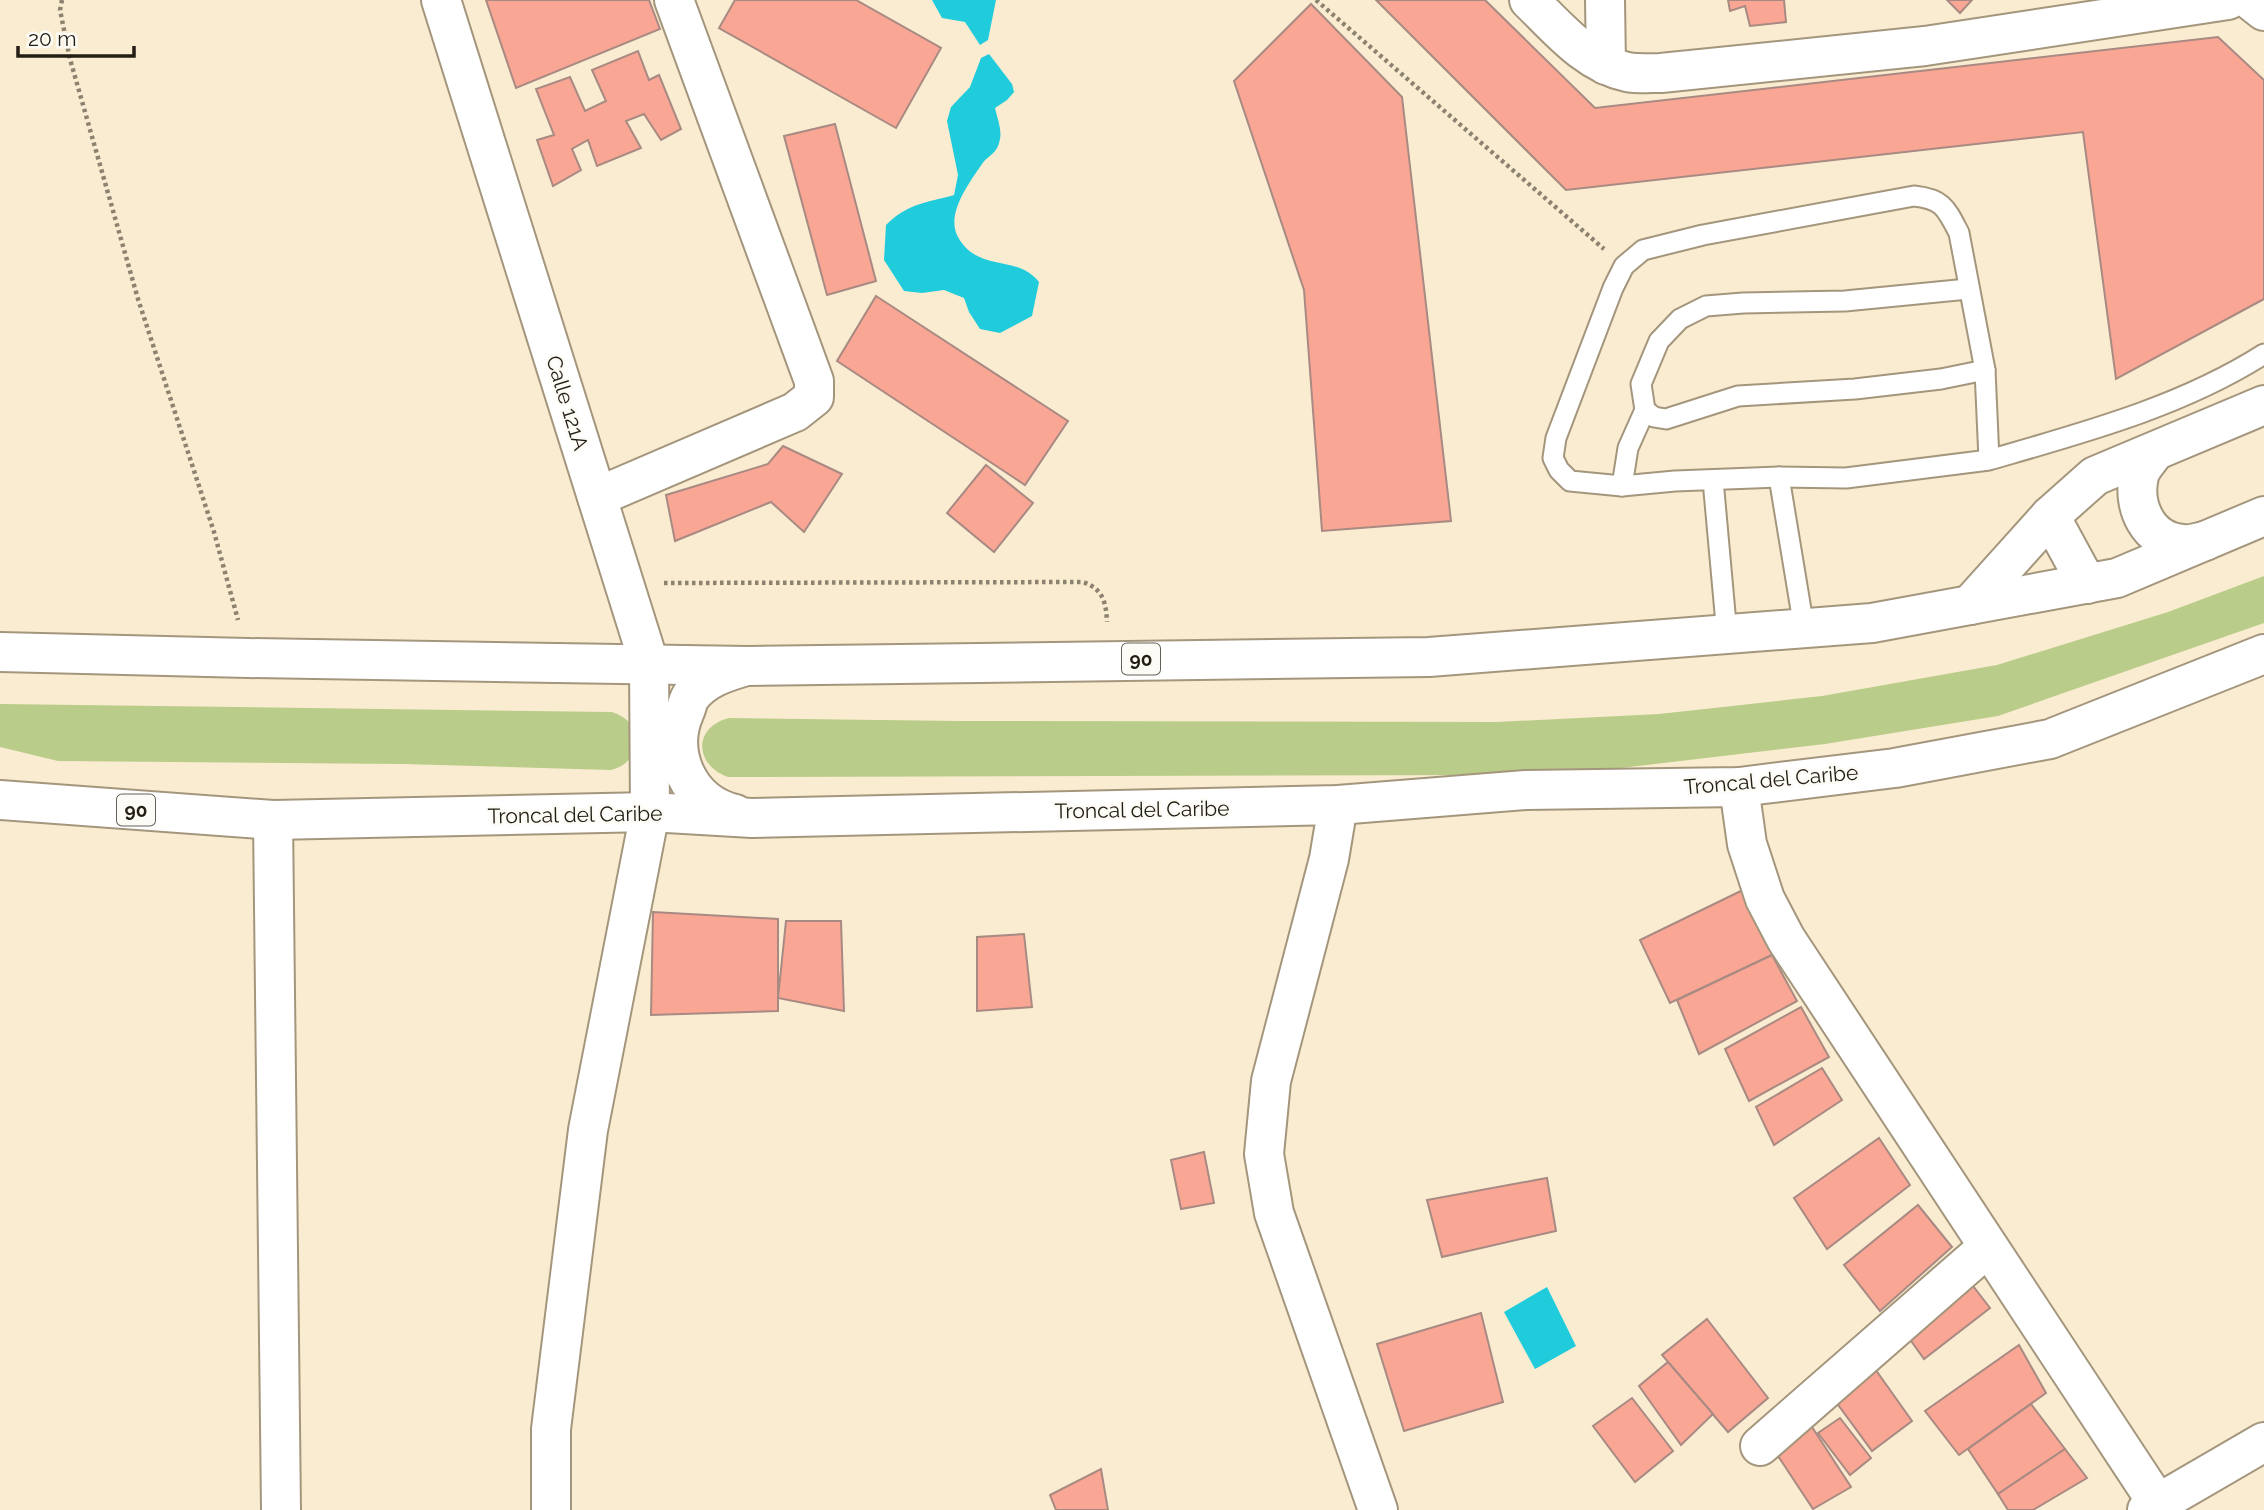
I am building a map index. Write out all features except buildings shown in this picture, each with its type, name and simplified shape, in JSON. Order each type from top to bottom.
[{"type":"main road","name":"Calle 121A","points":[[441,0],[649,663],[650,812],[588,1130],[551,1429],[551,1510]]},
{"type":"main road","points":[[597,497],[788,415],[805,406],[814,397],[814,382],[674,0]]},
{"type":"main road","points":[[1529,0],[1582,50],[1606,65],[1629,72],[1661,73],[1925,46],[2228,0]]},
{"type":"main road","points":[[1605,0],[1606,65]]},
{"type":"main road","points":[[2250,0],[2264,12]]},
{"type":"main road","points":[[1970,605],[2050,516],[2095,476],[2264,405]]},
{"type":"main road","points":[[2154,452],[2140,472],[2136,496],[2143,519],[2161,537],[2183,544],[2207,540]]},
{"type":"main road","points":[[2050,516],[2087,584]]},
{"type":"main road","name":"90","points":[[0,652],[248,659],[748,666],[1429,657],[1872,623],[2117,578],[2264,516]]},
{"type":"main road","name":"Troncal del Caribe","points":[[0,800],[273,820],[650,812],[752,818],[1338,805],[1526,790],[1739,787],[1895,768],[2050,739],[2264,654]]},
{"type":"main road","points":[[748,666],[716,675],[691,696],[678,727],[679,760],[694,789],[719,810],[752,818]]},
{"type":"main road","points":[[1739,787],[1747,844],[1765,899],[1786,939],[2155,1508],[2264,1442]]},
{"type":"main road","points":[[1338,805],[1329,859],[1271,1081],[1264,1154],[1274,1213],[1378,1510]]},
{"type":"main road","points":[[273,820],[281,1510]]},
{"type":"main road","points":[[1760,1446],[1988,1247]]},
{"type":"lane","points":[[1989,460],[1985,370],[1959,233],[1949,214],[1934,198],[1914,196],[1703,235],[1643,250],[1624,267],[1612,288],[1556,438],[1553,457],[1559,470],[1570,481],[1622,486],[1779,477],[1846,478],[1989,460],[2121,421],[2202,387],[2264,355]]},
{"type":"lane","points":[[1622,486],[1628,448],[1645,410],[1641,384],[1659,341],[1680,319],[1706,306],[1845,301],[1968,289]]},
{"type":"lane","points":[[1645,410],[1654,417],[1666,419],[1738,396],[1855,389],[1941,379],[1985,370]]},
{"type":"lane","points":[[1779,477],[1804,628]]},
{"type":"lane","points":[[1713,480],[1727,635]]},
{"type":"path","points":[[62,0],[60,10],[78,86],[138,299],[214,532],[248,659]]},
{"type":"path","points":[[1316,0],[1624,267]]},
{"type":"path","points":[[625,584],[1083,582],[1100,591],[1106,601],[1108,660]]},
{"type":"green space","points":[[2264,576],[2264,623],[1998,716],[1825,744],[1604,770],[1496,775],[728,777],[709,764],[702,746],[709,729],[729,718],[1497,722],[1659,714],[1822,696],[1997,665],[2168,612]]},
{"type":"green space","points":[[0,704],[612,712],[631,724],[637,741],[630,759],[611,770],[403,764],[58,761],[0,747]]},
{"type":"water","points":[[932,0],[996,0],[988,40],[980,45],[965,22],[942,18]]},
{"type":"water","points":[[989,54],[1012,84],[1014,92],[995,108],[1000,132],[999,144],[982,164],[961,199],[955,228],[966,248],[976,255],[1020,268],[1039,282],[1032,316],[1000,333],[980,329],[964,298],[944,290],[922,293],[904,291],[884,260],[886,225],[910,208],[954,195],[958,175],[947,121],[951,107],[970,87],[981,58]]},
{"type":"water","points":[[1547,1287],[1576,1346],[1535,1369],[1504,1312]]}]
